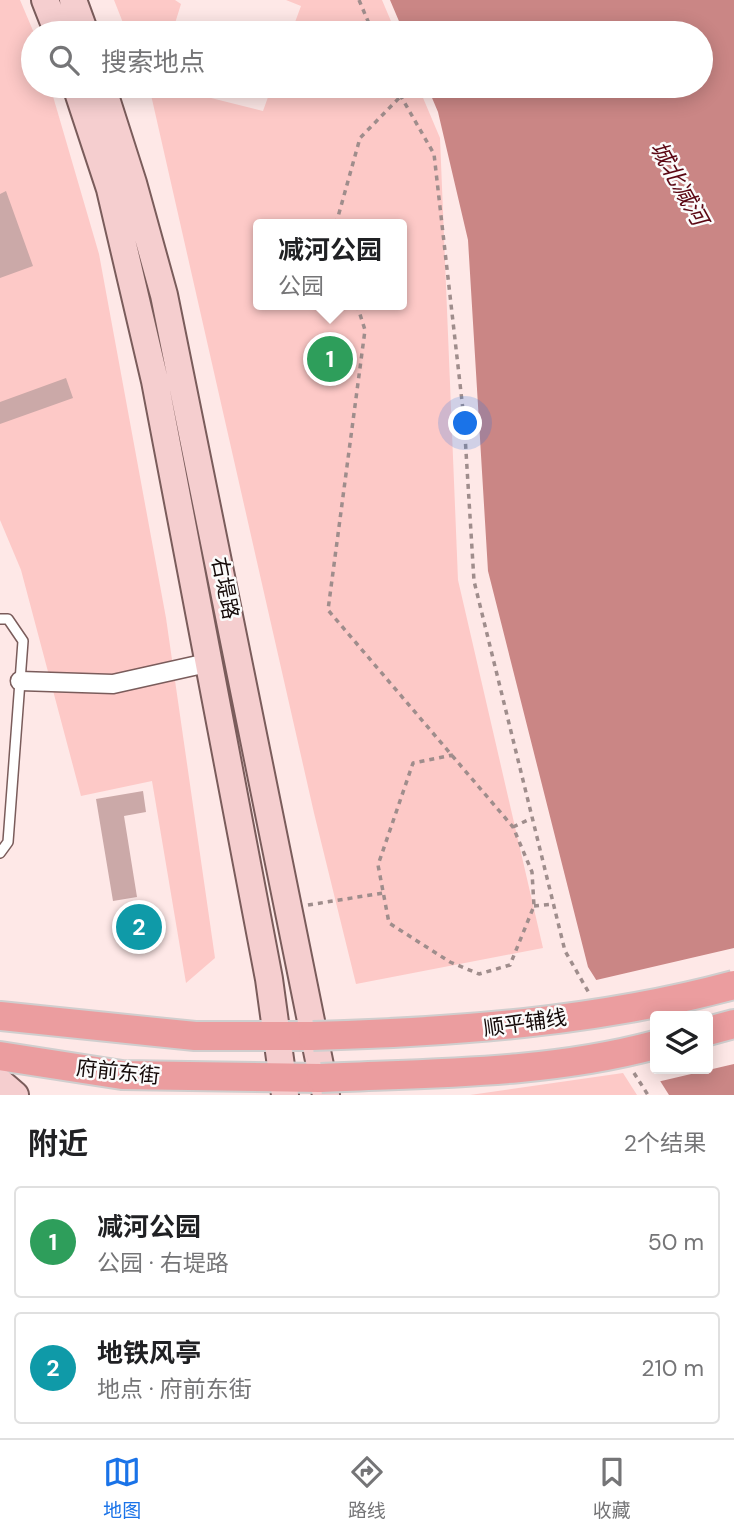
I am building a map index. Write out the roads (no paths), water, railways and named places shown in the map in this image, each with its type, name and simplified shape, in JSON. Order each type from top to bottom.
[{"type":"main road","points":[[45,0],[53,21]]},
{"type":"main road","points":[[73,0],[81,21]]},
{"type":"main road","name":"右堤路","points":[[80,98],[110,189],[135,283],[278,1037],[284,1086]]},
{"type":"main road","name":"右堤路","points":[[106,98],[134,183],[164,295],[324,1086]]},
{"type":"main road","name":"顺平辅线","points":[[313,1036],[482,1029],[610,1011],[734,985]]},
{"type":"main road","name":"府前东街","points":[[0,1016],[195,1036],[313,1036]]},
{"type":"main road","points":[[713,1030],[734,1024]]},
{"type":"main road","name":"顺平辅线","points":[[324,1086],[552,1065],[615,1056],[650,1046]]},
{"type":"main road","name":"府前东街","points":[[0,1056],[122,1075],[284,1086],[324,1086]]},
{"type":"main road","points":[[0,1082],[15,1095]]},
{"type":"street","points":[[20,681],[114,684],[207,663]]},
{"type":"lane","points":[[0,619],[8,619],[23,641],[8,842],[0,853]]},
{"type":"water","name":"城北减河","points":[[390,0],[734,0],[734,1095],[669,1095],[656,1074],[713,1074],[713,1011],[650,1011],[650,1065],[588,967],[488,571],[468,240],[438,112],[432,98],[713,98],[713,21],[399,21]]},
{"type":"place","name":"减河公园","points":[[330,359]]},
{"type":"place","name":"地铁风亭","points":[[139,927]]}]
